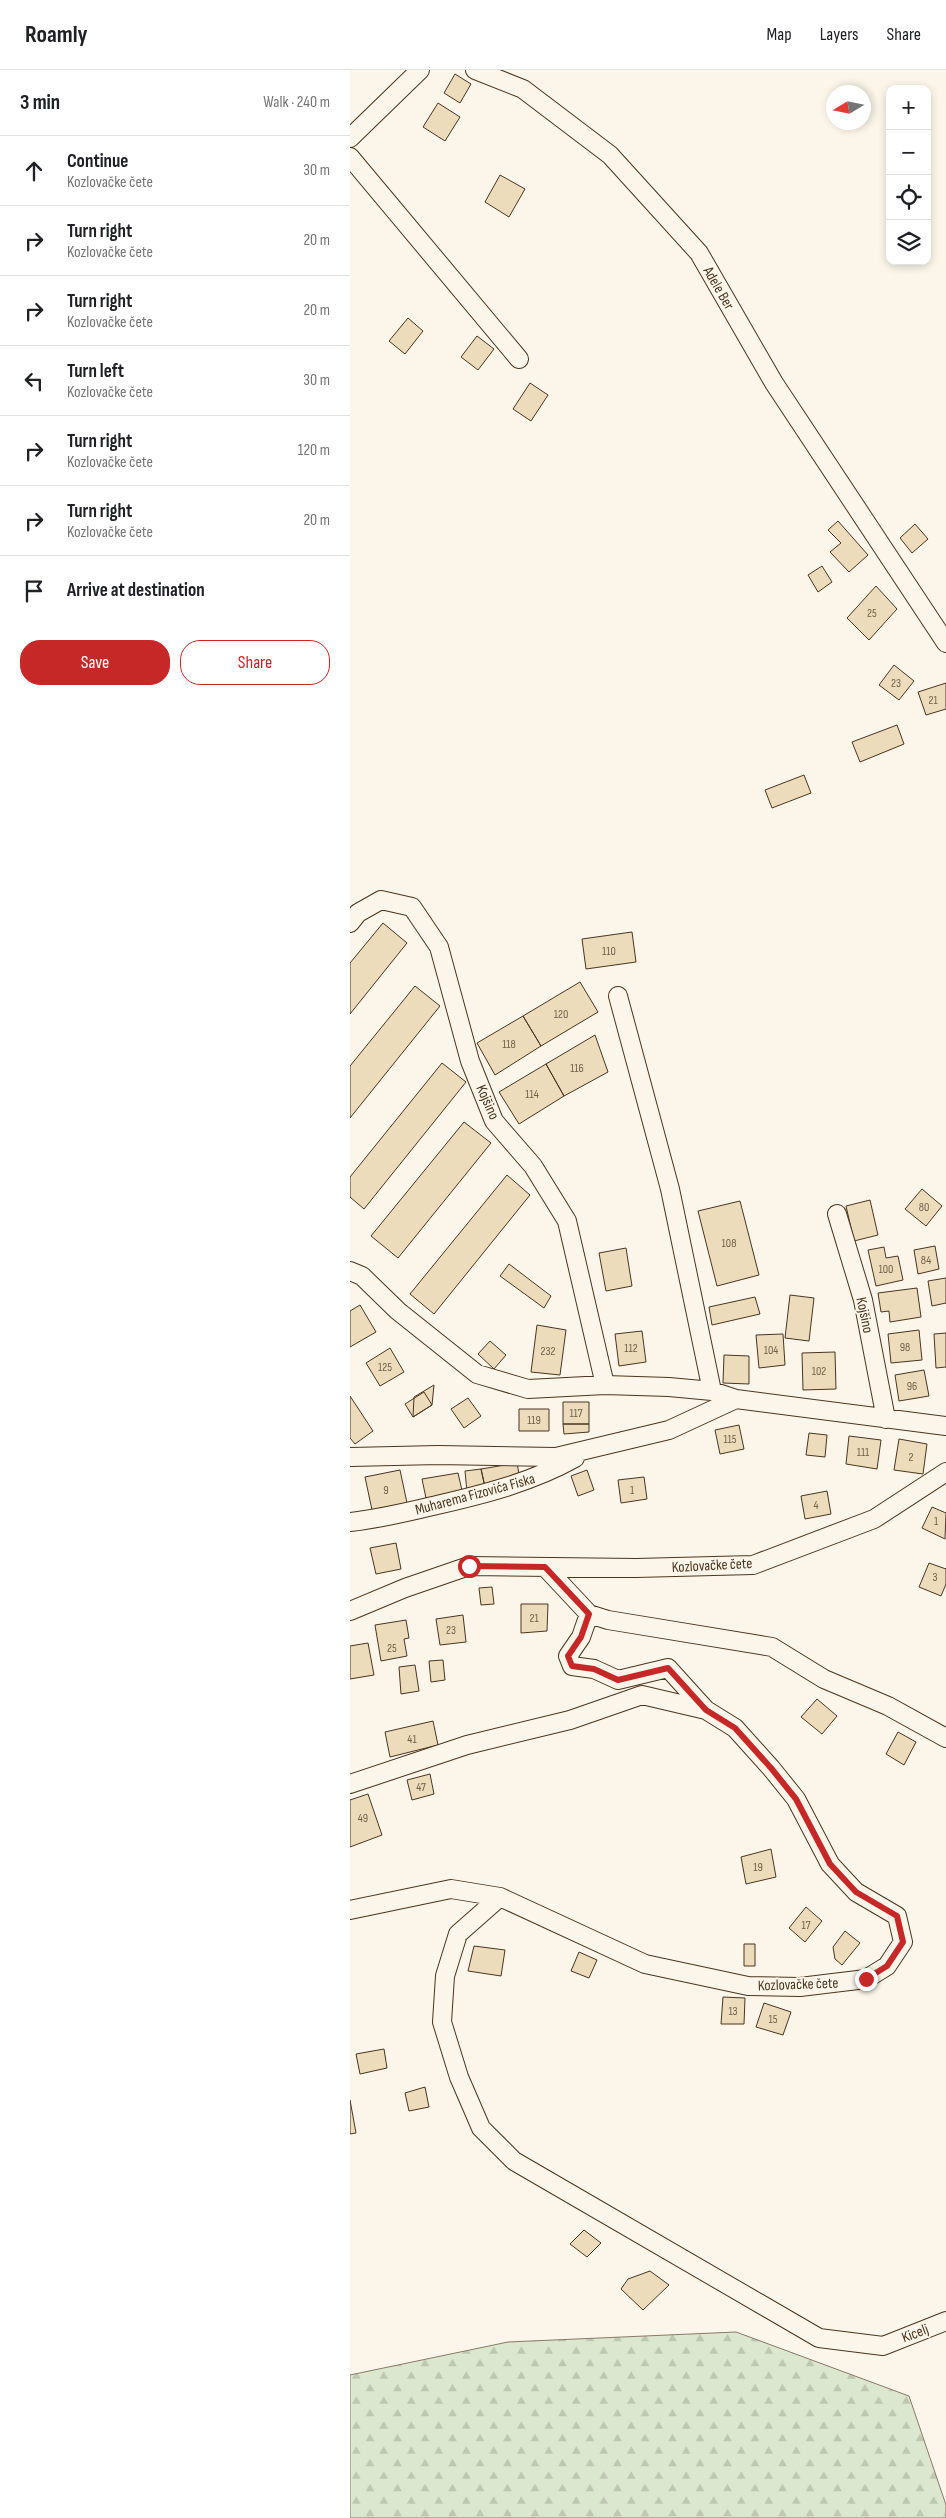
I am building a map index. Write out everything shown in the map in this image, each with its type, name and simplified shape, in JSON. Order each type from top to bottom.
[{"type":"street","points":[[350,138],[420,70]]},
{"type":"street","name":"Adele Ber","points":[[475,70],[523,89],[610,155],[699,253],[774,383],[946,643]]},
{"type":"street","points":[[350,157],[520,359]]},
{"type":"street","name":"Kojšino","points":[[350,923],[358,913],[381,900],[412,906],[439,947],[470,1061],[494,1120],[532,1166],[567,1221],[605,1385]]},
{"type":"street","points":[[618,996],[670,1189],[712,1391]]},
{"type":"street","name":"Kojšino","points":[[837,1214],[863,1300],[886,1419]]},
{"type":"street","points":[[350,1271],[362,1276],[398,1311],[478,1374],[528,1389],[605,1385],[712,1391],[736,1398],[946,1426]]},
{"type":"street","name":"Muharema Fizovića Fiska","points":[[350,1457],[438,1455],[556,1457],[669,1430],[736,1398]]},
{"type":"street","name":"Muharema Fizovića Fiska","points":[[350,1522],[379,1519],[490,1493],[548,1473],[594,1449]]},
{"type":"street","name":"Kozlovačke čete","points":[[350,1611],[405,1588],[469,1566],[636,1568],[753,1565],[874,1519],[946,1472]]},
{"type":"street","points":[[545,1567],[589,1614],[618,1622],[772,1647],[824,1679],[888,1706],[946,1738]]},
{"type":"street","name":"Kozlovačke čete","points":[[350,1910],[451,1889],[500,1897],[645,1964],[748,1986],[800,1987],[838,1984],[866,1979],[887,1966],[903,1942],[897,1916],[856,1892],[830,1864],[796,1799],[735,1728],[706,1710],[668,1668],[618,1680],[594,1669],[572,1666],[568,1656],[581,1637],[589,1614]]},
{"type":"street","name":"Kozlovačke čete","points":[[350,1784],[467,1745],[570,1720],[642,1695],[706,1710]]},
{"type":"street","name":"Kicelj","points":[[500,1897],[458,1934],[445,1976],[442,2022],[459,2077],[481,2128],[514,2161],[684,2262],[819,2338],[883,2346],[946,2321]]},
{"type":"green space","points":[[736,2332],[909,2396],[946,2505],[946,2518],[350,2518],[350,2375],[508,2342]]},
{"type":"building","points":[[455,74],[471,84],[460,103],[444,93]]},
{"type":"building","points":[[438,103],[460,117],[445,141],[423,127]]},
{"type":"building","points":[[500,175],[525,189],[509,217],[485,202]]},
{"type":"building","points":[[408,318],[423,331],[405,354],[389,341]]},
{"type":"building","points":[[477,336],[494,349],[478,370],[461,357]]},
{"type":"building","points":[[530,383],[548,395],[531,421],[513,409]]},
{"type":"building","points":[[838,521],[868,555],[849,572],[830,552],[841,543],[828,530]]},
{"type":"building","points":[[915,524],[928,539],[912,553],[900,538]]},
{"type":"building","points":[[822,566],[832,582],[818,592],[808,575]]},
{"type":"building","points":[[876,586],[897,609],[869,640],[847,618]]},
{"type":"building","points":[[894,665],[914,681],[899,700],[879,685]]},
{"type":"building","points":[[946,683],[946,709],[926,715],[918,692]]},
{"type":"building","points":[[897,725],[904,744],[860,762],[852,742]]},
{"type":"building","points":[[804,775],[811,793],[772,808],[765,790]]},
{"type":"building","points":[[383,923],[407,943],[350,1014],[350,963]]},
{"type":"building","points":[[632,932],[636,962],[586,969],[582,939]]},
{"type":"building","points":[[580,982],[598,1012],[541,1046],[523,1016]]},
{"type":"building","points":[[415,986],[440,1006],[350,1118],[350,1066]]},
{"type":"building","points":[[523,1016],[541,1046],[495,1075],[477,1043]]},
{"type":"building","points":[[595,1035],[608,1072],[564,1096],[546,1064]]},
{"type":"building","points":[[442,1063],[466,1082],[364,1209],[350,1197],[350,1177]]},
{"type":"building","points":[[546,1064],[564,1096],[519,1124],[499,1092]]},
{"type":"building","points":[[464,1122],[491,1143],[398,1258],[371,1236]]},
{"type":"building","points":[[507,1175],[530,1195],[434,1314],[410,1294]]},
{"type":"building","points":[[922,1189],[942,1206],[926,1226],[905,1209]]},
{"type":"building","points":[[870,1200],[878,1235],[854,1241],[846,1206]]},
{"type":"building","points":[[740,1201],[759,1275],[717,1286],[698,1211]]},
{"type":"building","points":[[935,1246],[939,1269],[918,1274],[914,1250]]},
{"type":"building","points":[[884,1247],[886,1258],[898,1256],[903,1280],[876,1286],[868,1250]]},
{"type":"building","points":[[626,1248],[632,1286],[606,1291],[599,1253]]},
{"type":"building","points":[[509,1264],[551,1296],[544,1308],[500,1276]]},
{"type":"building","points":[[946,1278],[946,1303],[932,1306],[928,1281]]},
{"type":"building","points":[[917,1288],[921,1317],[890,1322],[889,1311],[881,1312],[878,1293]]},
{"type":"building","points":[[790,1295],[814,1298],[809,1341],[785,1338]]},
{"type":"building","points":[[755,1297],[760,1314],[712,1325],[709,1307]]},
{"type":"building","points":[[360,1305],[376,1332],[350,1347],[350,1311]]},
{"type":"building","points":[[537,1325],[566,1330],[560,1375],[531,1372]]},
{"type":"building","points":[[919,1330],[922,1360],[891,1363],[888,1334]]},
{"type":"building","points":[[642,1331],[646,1362],[619,1366],[615,1334]]},
{"type":"building","points":[[946,1333],[946,1367],[936,1368],[934,1334]]},
{"type":"building","points":[[783,1334],[785,1365],[759,1368],[756,1335]]},
{"type":"building","points":[[490,1341],[506,1355],[494,1369],[478,1354]]},
{"type":"building","points":[[390,1348],[404,1372],[380,1386],[366,1363]]},
{"type":"building","points":[[835,1352],[836,1389],[803,1390],[802,1353]]},
{"type":"building","points":[[724,1355],[749,1356],[749,1384],[723,1383]]},
{"type":"building","points":[[924,1370],[929,1396],[899,1401],[895,1375]]},
{"type":"building","points":[[434,1385],[432,1405],[413,1417],[414,1397]]},
{"type":"building","points":[[424,1392],[432,1405],[413,1417],[405,1404]]},
{"type":"building","points":[[350,1396],[373,1431],[355,1444],[350,1438]]},
{"type":"building","points":[[468,1398],[481,1416],[464,1428],[451,1409]]},
{"type":"building","points":[[563,1402],[589,1402],[589,1424],[563,1424]]},
{"type":"building","points":[[519,1409],[549,1409],[549,1431],[519,1431]]},
{"type":"building","points":[[563,1424],[589,1424],[589,1432],[564,1434]]},
{"type":"building","points":[[739,1425],[744,1449],[720,1454],[715,1430]]},
{"type":"building","points":[[809,1433],[827,1435],[825,1457],[806,1455]]},
{"type":"building","points":[[849,1436],[881,1440],[877,1469],[846,1464]]},
{"type":"building","points":[[899,1439],[927,1444],[923,1474],[894,1470]]},
{"type":"building","points":[[517,1463],[519,1474],[485,1487],[481,1469]]},
{"type":"building","points":[[481,1469],[485,1487],[467,1492],[465,1471]]},
{"type":"building","points":[[400,1470],[407,1503],[372,1510],[365,1477]]},
{"type":"building","points":[[587,1470],[594,1490],[578,1496],[571,1476]]},
{"type":"building","points":[[458,1473],[463,1495],[427,1503],[422,1479]]},
{"type":"building","points":[[644,1477],[647,1499],[621,1503],[618,1480]]},
{"type":"building","points":[[827,1491],[831,1514],[805,1519],[801,1496]]},
{"type":"building","points":[[932,1507],[946,1513],[945,1539],[922,1528]]},
{"type":"building","points":[[396,1543],[401,1569],[376,1574],[370,1548]]},
{"type":"building","points":[[929,1563],[946,1569],[946,1584],[941,1596],[919,1587]]},
{"type":"building","points":[[492,1587],[494,1604],[481,1605],[479,1588]]},
{"type":"building","points":[[521,1604],[548,1604],[547,1631],[521,1633]]},
{"type":"building","points":[[463,1615],[466,1642],[440,1645],[436,1619]]},
{"type":"building","points":[[406,1620],[409,1638],[404,1639],[407,1656],[381,1661],[375,1625]]},
{"type":"building","points":[[368,1643],[374,1675],[350,1679],[350,1646]]},
{"type":"building","points":[[443,1660],[445,1680],[431,1682],[429,1661]]},
{"type":"building","points":[[415,1665],[419,1691],[401,1694],[399,1667]]},
{"type":"building","points":[[817,1699],[837,1716],[822,1734],[801,1717]]},
{"type":"building","points":[[433,1721],[438,1745],[390,1757],[385,1732]]},
{"type":"building","points":[[898,1732],[916,1742],[904,1765],[886,1754]]},
{"type":"building","points":[[430,1774],[434,1794],[412,1800],[407,1780]]},
{"type":"building","points":[[368,1794],[382,1835],[350,1847],[350,1800]]},
{"type":"building","points":[[771,1849],[776,1877],[746,1884],[741,1857]]},
{"type":"building","points":[[806,1907],[822,1921],[805,1942],[789,1928]]},
{"type":"building","points":[[845,1931],[860,1943],[842,1965],[835,1959],[833,1947]]},
{"type":"building","points":[[744,1944],[755,1944],[755,1966],[744,1966]]},
{"type":"building","points":[[474,1946],[505,1950],[501,1976],[468,1971]]},
{"type":"building","points":[[579,1952],[597,1960],[589,1978],[571,1971]]},
{"type":"building","points":[[723,1997],[745,1998],[744,2024],[721,2024]]},
{"type":"building","points":[[764,2003],[791,2012],[783,2035],[756,2027]]},
{"type":"building","points":[[384,2049],[387,2068],[360,2074],[356,2054]]},
{"type":"building","points":[[425,2087],[429,2107],[409,2111],[405,2093]]},
{"type":"building","points":[[350,2100],[356,2133],[350,2134]]},
{"type":"building","points":[[584,2230],[601,2243],[587,2257],[570,2244]]},
{"type":"building","points":[[650,2271],[669,2285],[643,2310],[621,2289],[628,2279]]},
{"type":"route","points":[[469,1566],[545,1567],[589,1614],[581,1637],[568,1656],[572,1666],[594,1669],[618,1680],[668,1668],[706,1710],[735,1728],[796,1799],[830,1864],[856,1892],[897,1916],[903,1942],[887,1966],[866,1979]]}]
